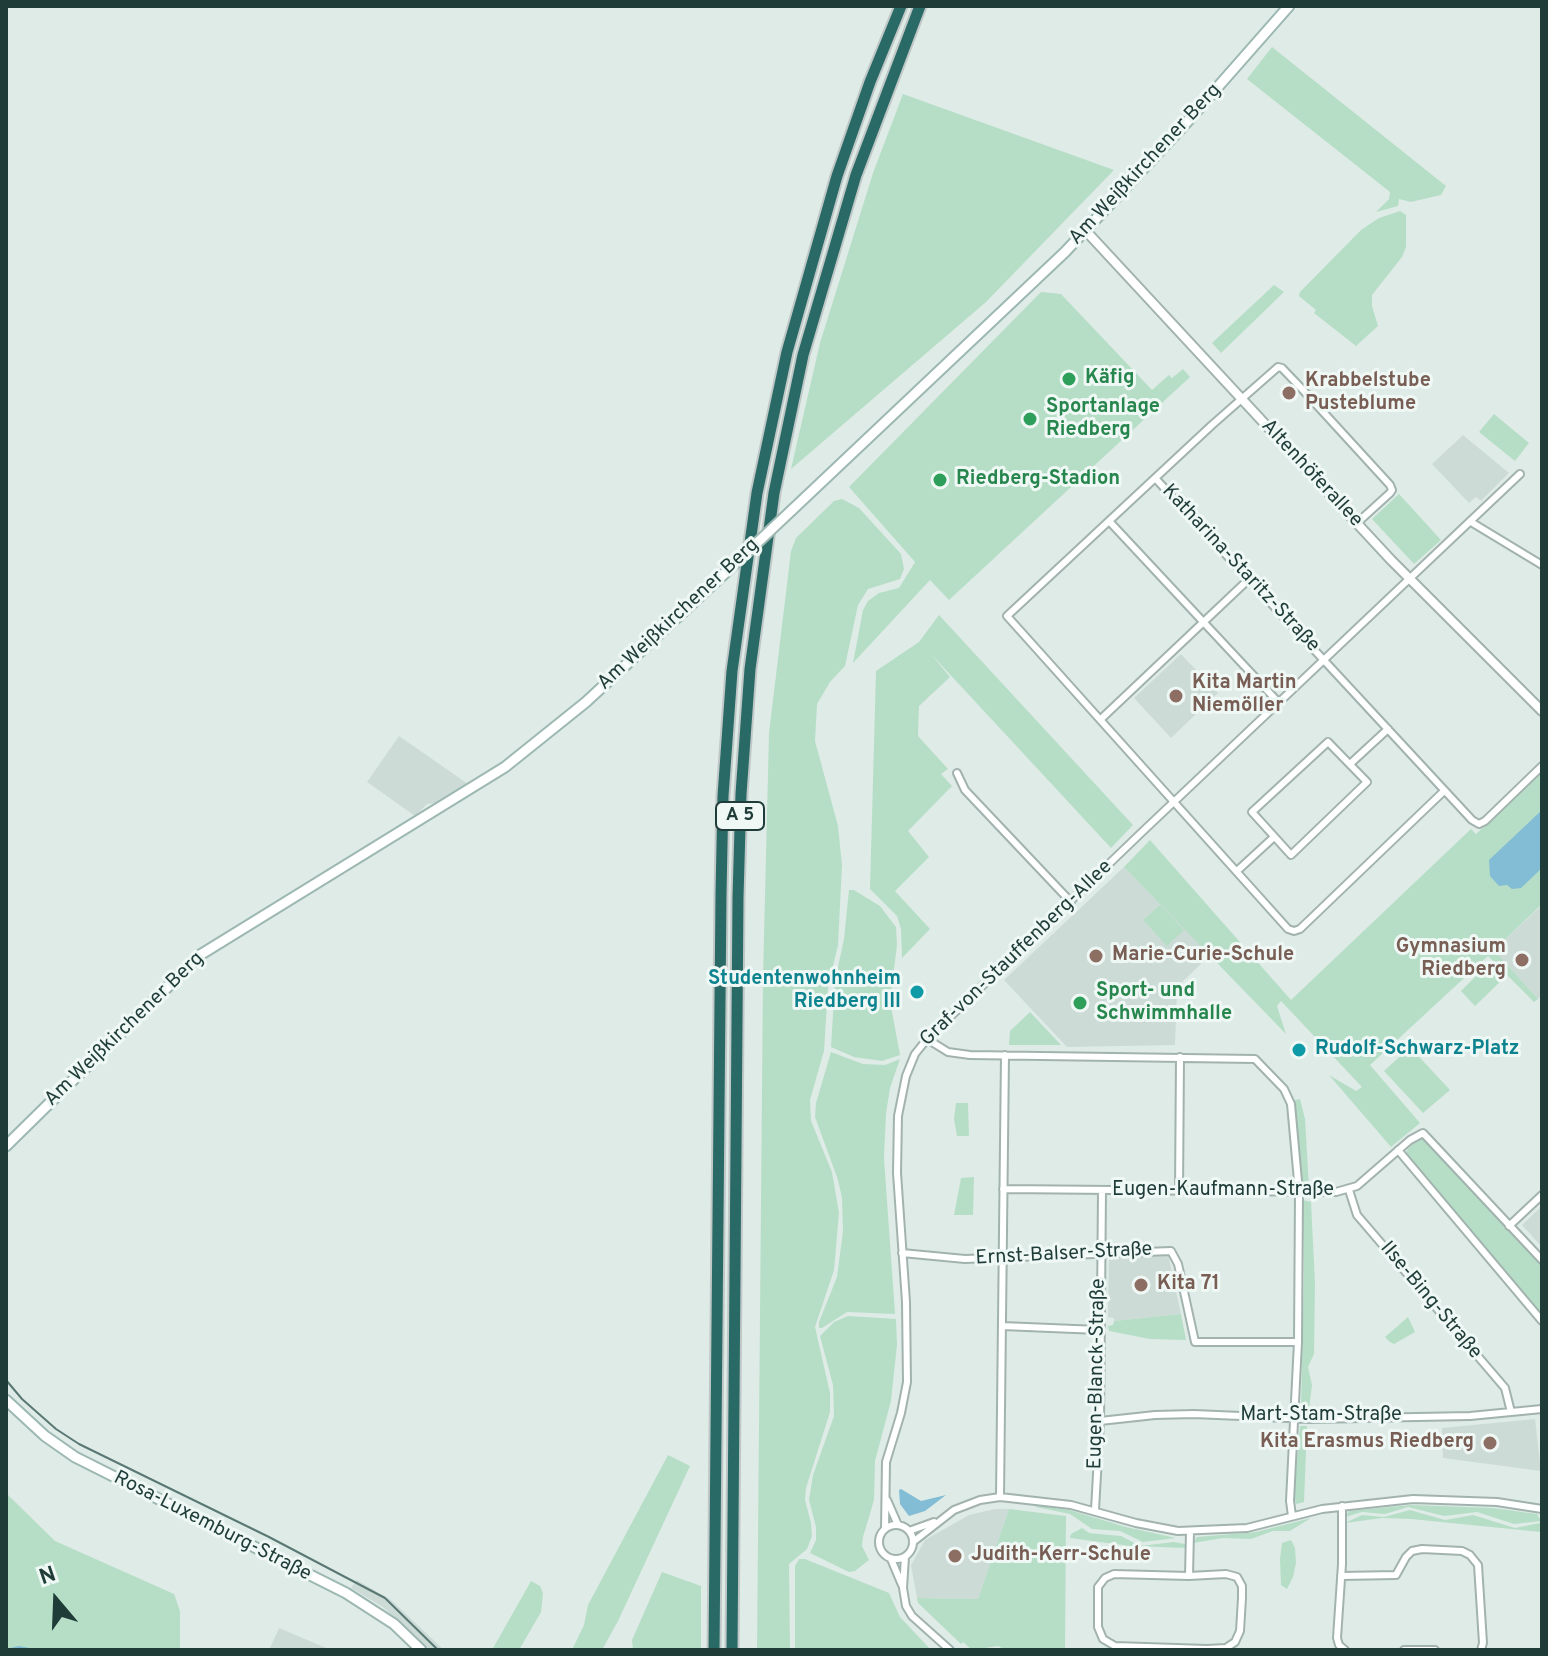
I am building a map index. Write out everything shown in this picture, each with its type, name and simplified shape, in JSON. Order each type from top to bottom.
[{"type":"highway","name":"A 5","points":[[714,1650],[723,810],[739,612],[757,493],[802,291],[842,162],[901,6]]},
{"type":"highway","name":"A 5","points":[[732,1650],[738,897],[741,794],[751,654],[774,493],[803,355],[856,175],[920,6]]},
{"type":"main road","name":"Am Weißkirchener Berg","points":[[6,1146],[200,955],[514,761],[586,702],[1086,231],[1289,6]]},
{"type":"main road","name":"Rosa-Luxemburg-Straße","points":[[6,1400],[45,1436],[75,1457],[360,1601],[394,1624],[421,1650]]},
{"type":"street","name":"Altenhöferallee","points":[[1086,231],[1409,579],[1541,708]]},
{"type":"street","points":[[1357,523],[1392,490],[1278,367],[1007,616],[1288,929],[1300,929],[1444,791]]},
{"type":"street","name":"Graf-von-Stauffenberg-Allee","points":[[950,1650],[912,1616],[891,1559],[879,1546],[885,1529],[886,1462],[907,1382],[906,1302],[897,1173],[900,1099],[910,1064],[927,1039],[1520,474]]},
{"type":"street","name":"Katharina-Staritz-Straße","points":[[1155,478],[1444,791],[1479,824],[1542,766]]},
{"type":"street","points":[[1109,521],[1279,703]]},
{"type":"street","points":[[1471,522],[1542,565]]},
{"type":"street","points":[[1101,719],[1249,579]]},
{"type":"street","points":[[1350,764],[1388,729]]},
{"type":"street","points":[[1328,742],[1350,764],[1367,782],[1291,855],[1252,812],[1328,742]]},
{"type":"street","points":[[957,773],[965,790],[1071,902]]},
{"type":"street","points":[[1237,871],[1274,837]]},
{"type":"street","points":[[927,1039],[948,1052],[1255,1059],[1284,1089],[1291,1104],[1299,1192],[1292,1516]]},
{"type":"street","points":[[1000,1497],[1005,1055]]},
{"type":"street","points":[[1179,1192],[1180,1057]]},
{"type":"street","name":"Eugen-Kaufmann-Straße","points":[[1003,1189],[1179,1192],[1349,1190],[1419,1133],[1423,1133],[1509,1226]]},
{"type":"street","points":[[1398,1150],[1542,1321]]},
{"type":"street","name":"Eugen-Blanck-Straße","points":[[1095,1510],[1100,1421],[1099,1254],[1102,1190]]},
{"type":"street","name":"Ilse-Bing-Straße","points":[[1349,1190],[1357,1215],[1505,1388],[1511,1412]]},
{"type":"street","points":[[1542,1195],[1509,1226],[1542,1260]]},
{"type":"street","name":"Ernst-Balser-Straße","points":[[902,1253],[1003,1259],[1171,1251],[1178,1264],[1195,1342],[1298,1342]]},
{"type":"street","points":[[1002,1326],[1099,1330]]},
{"type":"street","name":"Mart-Stam-Straße","points":[[1100,1421],[1155,1415],[1470,1416],[1542,1411]]},
{"type":"street","name":"Graf-von-Stauffenberg-Allee","points":[[886,1497],[898,1525]]},
{"type":"street","points":[[885,1529],[898,1525],[909,1531],[913,1542],[938,1521],[965,1505],[1000,1497],[1047,1500],[1136,1523],[1190,1531],[1247,1528],[1342,1506],[1443,1499],[1497,1502],[1542,1509]]},
{"type":"street","points":[[1342,1506],[1337,1638],[1345,1650]]},
{"type":"street","points":[[909,1531],[938,1521]]},
{"type":"street","points":[[1189,1576],[1190,1531]]},
{"type":"street","name":"Graf-von-Stauffenberg-Allee","points":[[903,1588],[905,1557],[911,1551],[913,1542]]},
{"type":"street","points":[[1341,1576],[1396,1575],[1406,1557],[1412,1551],[1422,1549],[1462,1551],[1470,1555],[1478,1565],[1481,1650]]},
{"type":"street","points":[[891,1559],[905,1557]]},
{"type":"street","points":[[1114,1574],[1189,1576],[1226,1574],[1237,1577],[1242,1586],[1242,1598],[1240,1631],[1235,1642],[1226,1648],[1207,1649],[1115,1646],[1103,1639],[1098,1627],[1098,1587],[1105,1578],[1114,1574]]},
{"type":"street","points":[[1404,1650],[1435,1650]]},
{"type":"shaded area","points":[[1463,435],[1509,473],[1481,501],[1476,497],[1469,503],[1432,464]]},
{"type":"shaded area","name":"Kita Martin Niemöller","points":[[1181,654],[1218,693],[1171,738],[1134,698]]},
{"type":"shaded area","points":[[399,736],[468,784],[436,803],[427,804],[415,816],[367,782]]},
{"type":"shaded area","name":"Marie-Curie-Schule","points":[[1124,867],[1210,955],[1177,987],[1175,1045],[1067,1047],[1004,980]]},
{"type":"shaded area","name":"Gymnasium Riedberg","points":[[1542,905],[1542,995],[1538,999],[1494,950]]},
{"type":"shaded area","points":[[1542,1206],[1542,1247],[1522,1225]]},
{"type":"shaded area","name":"Kita 71","points":[[1168,1254],[1181,1314],[1114,1321],[1114,1318],[1108,1317],[1109,1256]]},
{"type":"shaded area","name":"Kita Erasmus Riedberg","points":[[1535,1419],[1541,1471],[1443,1458],[1442,1428]]},
{"type":"shaded area","name":"Judith-Kerr-Schule","points":[[1009,1509],[978,1599],[917,1598],[911,1565],[925,1540],[969,1515]]},
{"type":"shaded area","points":[[357,1580],[391,1600],[444,1650],[430,1650],[383,1607],[351,1588]]},
{"type":"shaded area","points":[[279,1628],[331,1650],[269,1650]]},
{"type":"green space","points":[[1272,47],[1446,186],[1441,195],[1411,202],[1399,199],[1398,206],[1376,212],[1389,199],[1390,192],[1247,79]]},
{"type":"green space","points":[[903,94],[1114,170],[986,302],[791,469],[820,343],[873,173]]},
{"type":"green space","points":[[1400,211],[1406,215],[1406,247],[1402,257],[1372,295],[1378,326],[1356,346],[1314,313],[1316,310],[1299,296],[1300,292],[1361,230],[1379,218]]},
{"type":"green space","points":[[1274,285],[1284,292],[1221,353],[1212,343]]},
{"type":"green space","name":"Sportanlage Riedberg","points":[[1041,292],[1061,294],[1152,390],[1169,375],[1172,378],[1183,369],[1190,377],[949,600],[930,580],[853,663],[863,610],[868,601],[879,593],[899,588],[915,562],[849,487]]},
{"type":"green space","points":[[1494,414],[1529,443],[1515,461],[1479,432]]},
{"type":"green space","points":[[1399,494],[1441,540],[1414,564],[1372,519]]},
{"type":"green space","points":[[842,499],[859,508],[901,554],[904,569],[900,579],[868,589],[858,605],[845,666],[830,682],[817,704],[815,741],[838,826],[842,865],[838,945],[828,987],[824,1051],[810,1100],[811,1121],[832,1172],[839,1213],[834,1270],[815,1327],[830,1393],[830,1412],[806,1488],[805,1500],[812,1536],[807,1549],[789,1564],[790,1650],[757,1650],[763,977],[769,733],[791,551],[796,538],[834,501]]},
{"type":"green space","points":[[939,615],[1133,825],[1111,848],[931,654],[950,677],[919,706],[918,736],[948,769],[941,774],[952,786],[908,831],[929,857],[895,891],[930,929],[902,958],[901,929],[897,916],[870,889],[876,671],[919,642]]},
{"type":"green space","points":[[1542,772],[1542,904],[1494,950],[1538,999],[1534,1002],[1488,956],[1370,1065],[1420,1123],[1391,1147],[1329,1075],[1356,1091],[1362,1087],[1281,1001],[1277,1006],[1286,1034],[1124,867],[1150,840],[1291,1000],[1471,829],[1476,834]]},
{"type":"green space","points":[[849,890],[880,906],[896,927],[897,945],[890,1001],[900,1055],[882,1061],[854,1057],[831,1047],[835,981],[844,939]]},
{"type":"green space","points":[[1160,905],[1184,930],[1167,946],[1143,920]]},
{"type":"green space","points":[[1487,965],[1502,980],[1475,1006],[1461,991]]},
{"type":"green space","points":[[1030,1012],[1061,1045],[1009,1045],[1010,1031]]},
{"type":"green space","points":[[1410,1047],[1450,1090],[1423,1113],[1384,1071]]},
{"type":"green space","points":[[831,1052],[863,1064],[885,1065],[900,1059],[890,1088],[884,1158],[895,1314],[847,1312],[819,1328],[837,1277],[843,1231],[838,1180],[815,1117]]},
{"type":"green space","points":[[1300,1099],[1305,1119],[1309,1187],[1302,1185],[1295,1100]]},
{"type":"green space","points":[[956,1103],[968,1103],[969,1136],[957,1136],[954,1119]]},
{"type":"green space","points":[[1418,1138],[1426,1139],[1542,1265],[1542,1314],[1406,1155]]},
{"type":"green space","points":[[974,1177],[973,1215],[954,1215],[961,1178]]},
{"type":"green space","points":[[1303,1200],[1311,1202],[1315,1284],[1314,1354],[1308,1367],[1312,1385],[1309,1409],[1305,1410],[1301,1408]]},
{"type":"green space","points":[[1181,1314],[1186,1340],[1150,1339],[1109,1331],[1108,1326],[1113,1325],[1114,1321]]},
{"type":"green space","points":[[848,1316],[896,1319],[897,1345],[891,1401],[875,1461],[874,1500],[863,1537],[862,1546],[869,1560],[849,1572],[810,1553],[816,1540],[816,1527],[809,1500],[813,1475],[834,1416],[833,1385],[820,1336],[834,1322]]},
{"type":"green space","points":[[1408,1317],[1415,1332],[1394,1344],[1390,1342],[1385,1337]]},
{"type":"green space","points":[[1300,1426],[1307,1426],[1304,1502],[1296,1504],[1294,1495]]},
{"type":"green space","points":[[668,1455],[690,1466],[618,1621],[602,1650],[572,1650],[584,1625],[588,1605]]},
{"type":"green space","points":[[6,1493],[55,1541],[174,1594],[180,1611],[180,1650],[6,1650]]},
{"type":"green space","points":[[1036,1505],[1069,1510],[1176,1538],[1143,1542],[1120,1531],[1092,1529],[1070,1514]]},
{"type":"green space","points":[[1411,1505],[1493,1508],[1537,1514],[1541,1521],[1514,1524],[1477,1512],[1444,1516],[1408,1507],[1385,1514],[1362,1512],[1345,1517],[1349,1511]]},
{"type":"green space","points":[[1009,1509],[1066,1516],[1065,1650],[1006,1650],[998,1646],[972,1650],[963,1642],[961,1644],[918,1603],[917,1598],[978,1599]]},
{"type":"green space","points":[[1410,1510],[1445,1520],[1473,1515],[1515,1528],[1540,1523],[1541,1532],[1411,1519],[1382,1518],[1345,1523],[1362,1515],[1384,1517]]},
{"type":"green space","points":[[1311,1518],[1290,1531],[1273,1531],[1251,1539],[1223,1538],[1193,1543],[1197,1537],[1256,1532]]},
{"type":"green space","points":[[1082,1528],[1089,1533],[1121,1536],[1140,1546],[1174,1542],[1185,1544],[1187,1548],[1130,1546],[1070,1538],[1071,1534]]},
{"type":"green space","points":[[1291,1540],[1296,1563],[1287,1589],[1281,1585],[1280,1559],[1282,1543]]},
{"type":"green space","points":[[799,1559],[889,1593],[900,1617],[931,1650],[795,1650],[795,1566]]},
{"type":"green space","points":[[662,1572],[701,1586],[701,1650],[633,1650],[632,1640]]},
{"type":"green space","points":[[531,1581],[540,1586],[543,1593],[541,1612],[519,1650],[492,1650]]},
{"type":"water","points":[[1542,810],[1542,868],[1521,888],[1499,886],[1490,876],[1489,860]]},
{"type":"water","points":[[901,1489],[921,1501],[946,1495],[925,1511],[909,1516],[900,1504]]},
{"type":"waterway","points":[[7,1650],[19,1647],[34,1650]]},
{"type":"tram line","points":[[6,1380],[56,1429],[79,1444],[385,1598],[438,1650]]},
{"type":"place","name":"Käfig","points":[[1069,379]]},
{"type":"place","name":"Krabbelstube Pusteblume","points":[[1289,393]]},
{"type":"place","name":"Sportanlage Riedberg","points":[[1030,419]]},
{"type":"place","name":"Riedberg-Stadion","points":[[940,480]]},
{"type":"place","name":"Kita Martin Niemöller","points":[[1176,696]]},
{"type":"place","name":"Marie-Curie-Schule","points":[[1096,956]]},
{"type":"place","name":"Gymnasium Riedberg","points":[[1522,960]]},
{"type":"place","name":"Studentenwohnheim Riedberg III","points":[[917,992]]},
{"type":"place","name":"Sport- und Schwimmhalle","points":[[1080,1003]]},
{"type":"place","name":"Rudolf-Schwarz-Platz","points":[[1299,1050]]},
{"type":"place","name":"Kita 71","points":[[1141,1285]]},
{"type":"place","name":"Kita Erasmus Riedberg","points":[[1490,1443]]},
{"type":"place","name":"Judith-Kerr-Schule","points":[[955,1556]]}]
